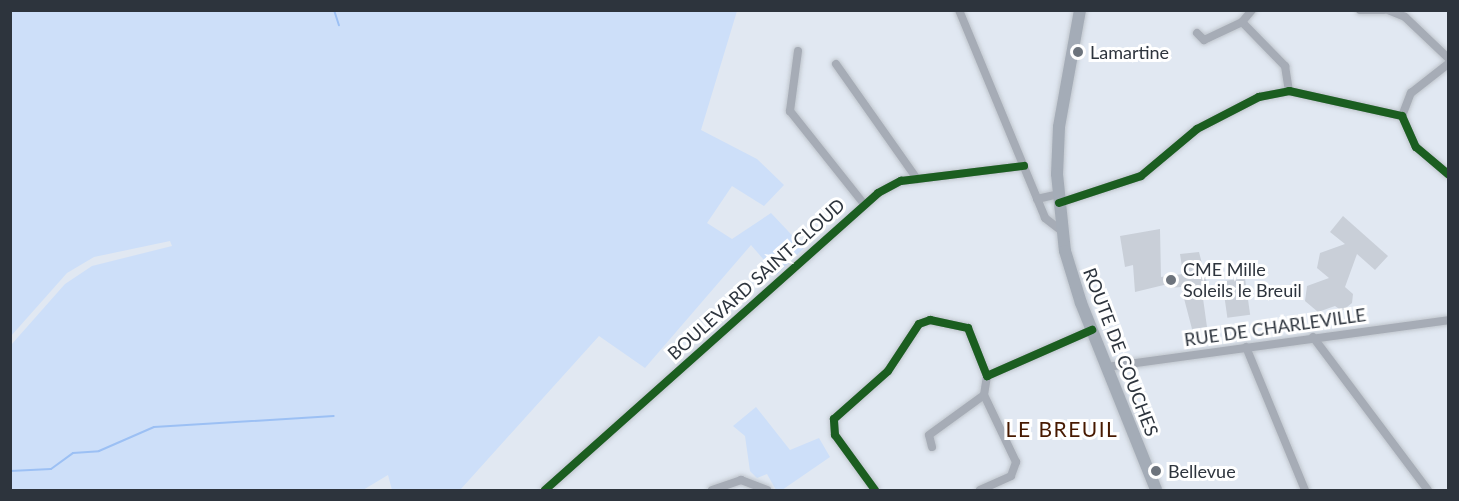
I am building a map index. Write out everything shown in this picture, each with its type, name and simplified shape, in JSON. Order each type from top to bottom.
[{"type":"main road","name":"ROUTE DE COUCHES","points":[[1080,10],[1063,86],[1060,218],[1071,278],[1156,490]]},
{"type":"street","points":[[959,10],[1041,209],[1063,232]]},
{"type":"street","points":[[1197,33],[1204,40],[1242,22],[1252,10]]},
{"type":"street","points":[[1360,10],[1386,10],[1405,17],[1449,58]]},
{"type":"street","points":[[1242,22],[1285,66],[1289,92]]},
{"type":"street","points":[[798,51],[790,111],[864,204]]},
{"type":"street","points":[[836,63],[917,179]]},
{"type":"street","points":[[1449,64],[1411,93],[1402,116],[1416,147],[1449,174]]},
{"type":"street","points":[[1037,200],[1059,199],[1141,176],[1206,124],[1259,97],[1289,92],[1402,116]]},
{"type":"street","name":"BOULEVARD SAINT-CLOUD","points":[[545,490],[864,204],[888,186],[917,179],[1024,166]]},
{"type":"street","points":[[1041,209],[1060,218]]},
{"type":"street","points":[[875,490],[835,435],[834,419],[888,371],[918,324],[930,320],[968,328],[987,376],[984,395],[1016,462],[1011,476],[980,490]]},
{"type":"street","name":"RUE DE CHARLEVILLE","points":[[1107,367],[1313,337],[1447,322]]},
{"type":"street","points":[[987,376],[1092,330]]},
{"type":"street","points":[[1313,337],[1428,490]]},
{"type":"street","points":[[1246,347],[1305,490]]},
{"type":"street","points":[[932,447],[929,435],[984,395]]},
{"type":"street","points":[[712,490],[741,480],[767,490]]},
{"type":"shaded area","points":[[11,10],[737,11],[701,130],[757,159],[784,185],[764,206],[732,186],[707,223],[732,239],[771,213],[804,248],[777,275],[751,245],[645,368],[599,336],[460,490],[392,490],[388,475],[363,490],[11,490],[11,345],[65,284],[92,266],[172,246],[170,241],[94,257],[67,273],[11,336]]},
{"type":"shaded area","points":[[756,407],[790,450],[819,438],[830,457],[782,490],[776,490],[767,474],[757,478],[750,471],[745,436],[733,426]]},
{"type":"building","points":[[1343,216],[1388,256],[1375,270],[1357,254],[1345,287],[1353,294],[1352,303],[1342,311],[1335,306],[1318,312],[1305,301],[1307,286],[1329,278],[1317,268],[1320,253],[1345,244],[1330,232]]},
{"type":"building","name":"CME Mille Soleils le Breuil","points":[[1160,229],[1161,277],[1183,274],[1180,254],[1199,252],[1207,283],[1201,284],[1207,327],[1192,329],[1181,287],[1169,288],[1168,284],[1135,292],[1133,265],[1125,267],[1120,236]]},
{"type":"building","points":[[1245,278],[1250,315],[1227,318],[1222,281]]},
{"type":"waterway","points":[[334,10],[339,25]]},
{"type":"waterway","points":[[10,471],[51,469],[73,453],[99,451],[154,427],[334,416]]},
{"type":"cycle path","points":[[1059,203],[1141,176],[1197,129],[1259,97],[1289,91],[1402,116],[1416,147],[1448,174]]},
{"type":"cycle path","points":[[545,490],[878,193],[901,181],[1024,166]]},
{"type":"cycle path","points":[[875,490],[835,435],[834,419],[888,371],[919,324],[930,320],[968,328],[987,376],[1092,330]]},
{"type":"place","name":"Lamartine","points":[[1078,52]]},
{"type":"place","name":"CME Mille Soleils le Breuil","points":[[1171,280]]},
{"type":"place","name":"Bellevue","points":[[1156,471]]},
{"type":"district","name":"LE BREUIL","points":[[1062,429]]}]
